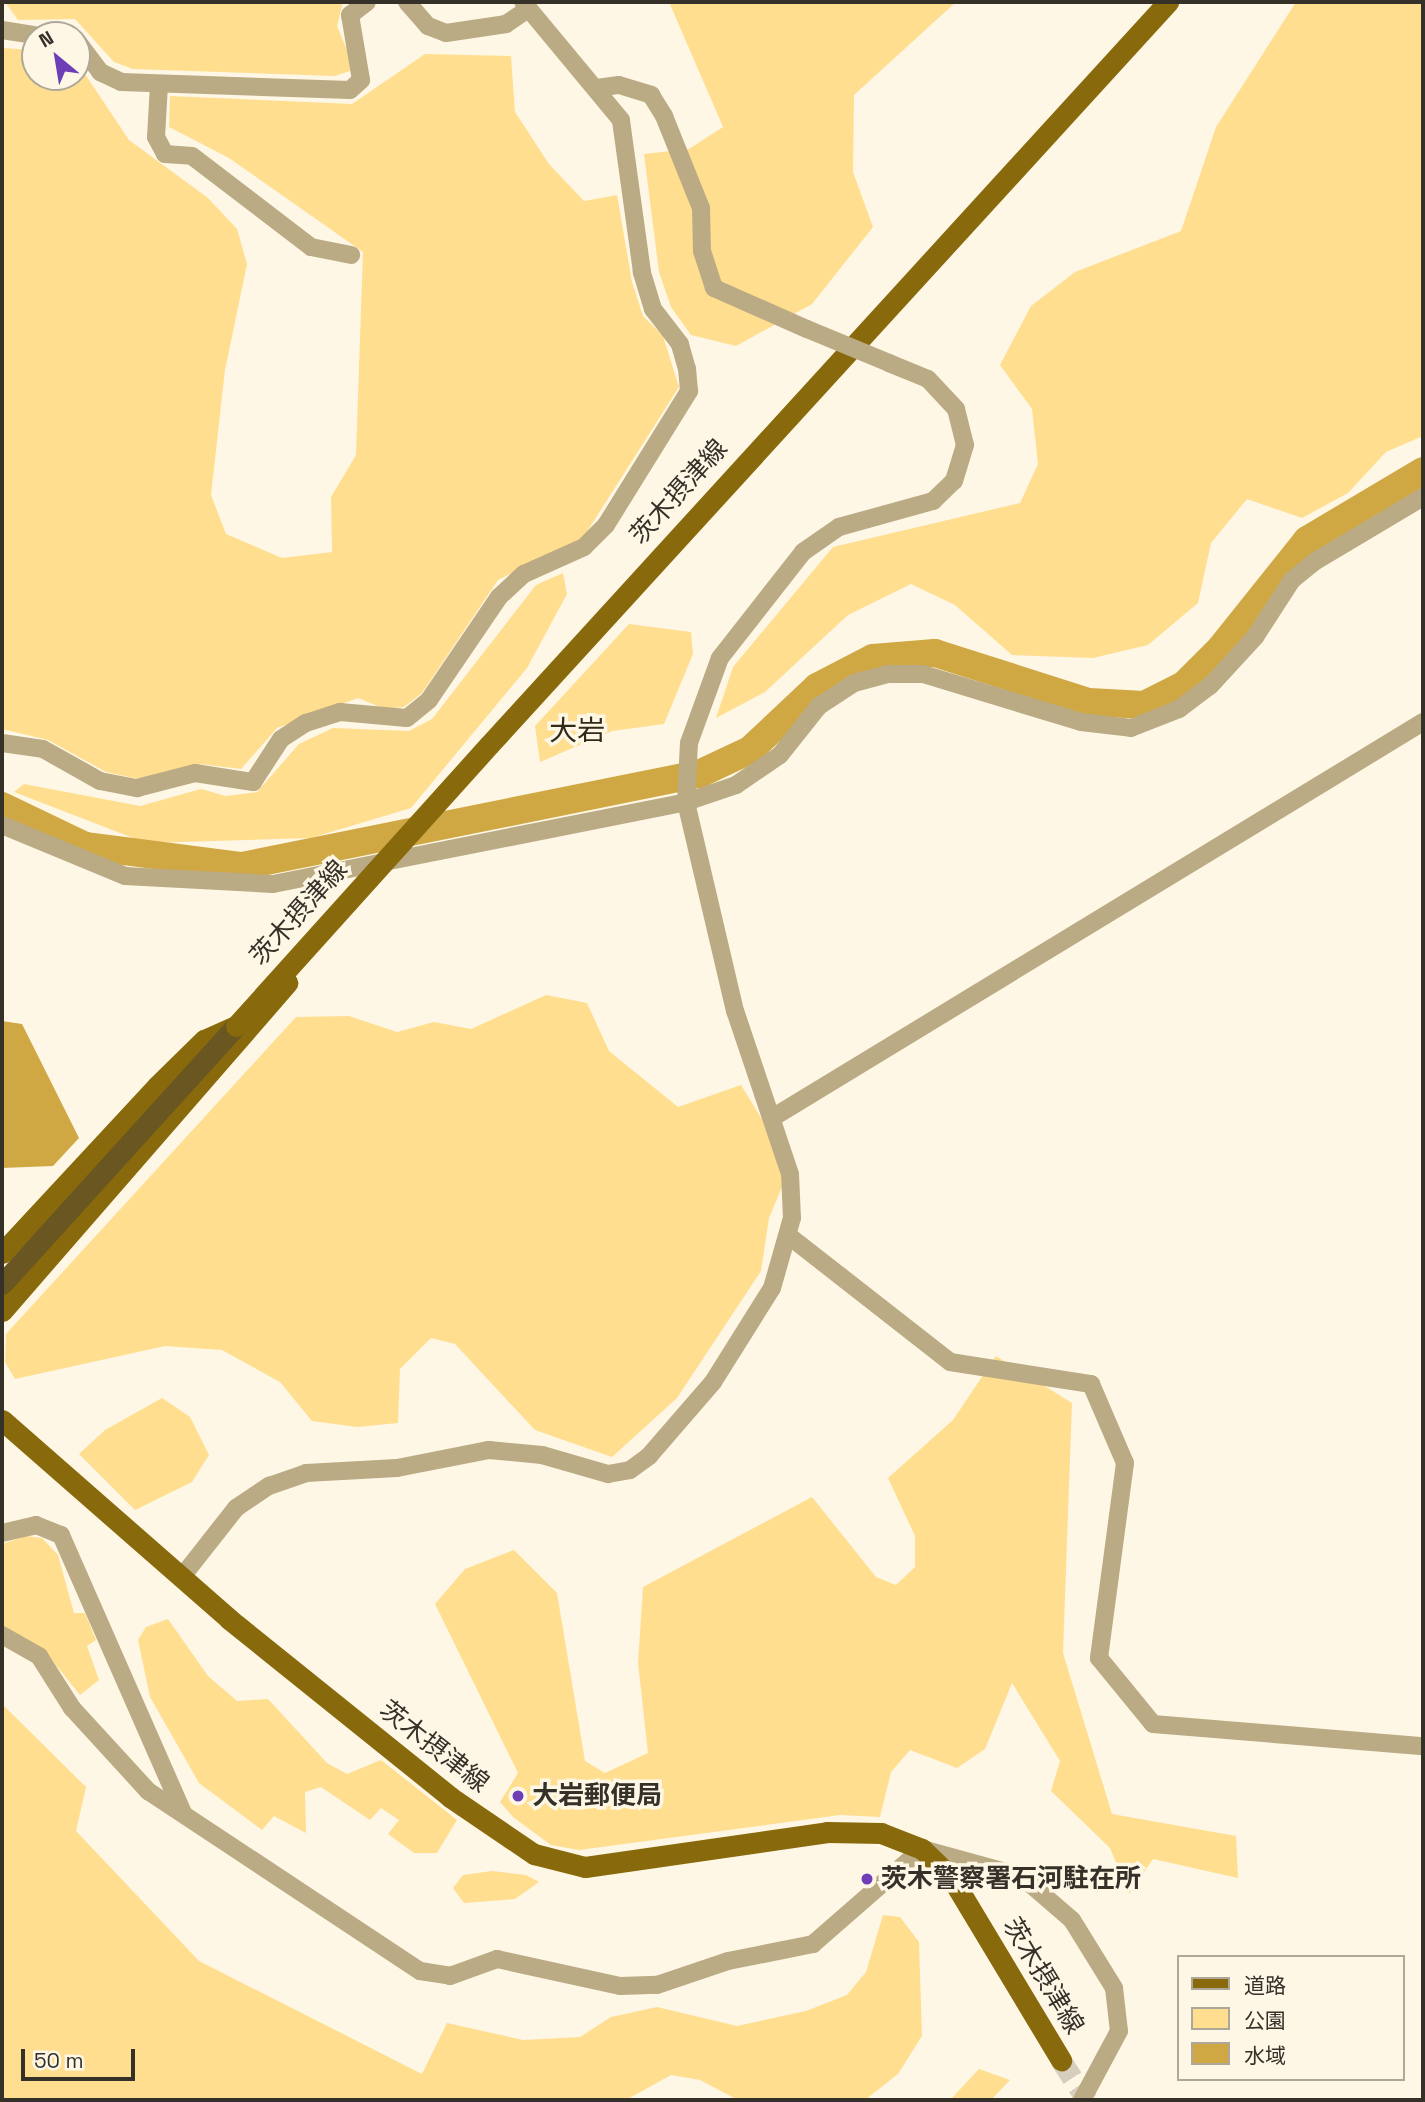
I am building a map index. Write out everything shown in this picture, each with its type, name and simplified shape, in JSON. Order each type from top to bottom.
[{"type":"highway","points":[[2,1284],[236,1026]]},
{"type":"main road","name":"茨木摂津線","points":[[236,1026],[339,909],[1168,2]]},
{"type":"main road","points":[[2,1253],[138,1133],[309,957],[339,909]]},
{"type":"main road","points":[[2,1311],[138,1133]]},
{"type":"main road","name":"茨木摂津線","points":[[2,1420],[181,1578],[450,1797],[547,1859],[585,1867],[827,1832],[881,1833],[922,1849],[951,1877],[1061,2060]]},
{"type":"street","points":[[91,60],[100,72],[121,82],[350,90],[361,80],[351,15],[367,2]]},
{"type":"street","points":[[2,743],[43,748],[100,781],[137,788],[195,773],[253,782],[281,739],[306,723],[340,712],[407,719],[429,700],[499,597],[524,574],[584,547],[606,525],[689,391],[680,344],[653,309],[642,272],[621,120],[597,88],[525,6],[506,24],[446,33],[428,26],[407,2]]},
{"type":"street","points":[[2,30],[21,33]]},
{"type":"street","points":[[159,85],[156,137],[165,154],[192,156],[311,247],[351,255]]},
{"type":"street","points":[[181,1578],[236,1508],[268,1486],[306,1473],[397,1468],[489,1450],[542,1455],[608,1474],[630,1470],[649,1457],[713,1382],[772,1288],[789,1236],[790,1174],[735,1011],[686,797],[688,765],[700,702],[720,658],[803,552],[839,527],[933,501],[954,481],[965,445],[956,409],[928,379],[714,288],[702,251],[701,208],[664,116],[651,95],[619,85],[597,88]]},
{"type":"street","points":[[2,825],[125,876],[273,884],[736,785],[780,755],[819,706],[854,683],[888,674],[966,683],[1082,722],[1131,728],[1156,721],[1236,662],[1292,580],[1423,497]]},
{"type":"street","points":[[772,1118],[1423,722]]},
{"type":"street","points":[[789,1236],[950,1362],[1091,1384],[1125,1463],[1099,1658],[1153,1724],[1423,1746]]},
{"type":"street","points":[[2,1533],[36,1525],[61,1535],[94,1600],[145,1738],[185,1817]]},
{"type":"street","points":[[2,1634],[39,1656],[99,1741],[185,1817],[419,1971],[450,1976],[497,1959],[620,1986],[657,1985],[728,1961],[795,1952],[922,1849],[1021,1876],[1050,1897],[1088,1944],[1114,1988],[1119,2031],[1082,2100]]},
{"type":"green space","points":[[5,2],[343,2],[337,26],[352,62],[350,71],[335,76],[133,69],[114,62],[91,37],[91,21],[18,20]]},
{"type":"green space","points":[[669,2],[956,2],[854,95],[853,172],[873,227],[812,304],[736,346],[691,335],[671,307],[659,272],[644,154],[689,149],[723,127]]},
{"type":"green space","points":[[1296,2],[1423,2],[1423,436],[1386,452],[1348,493],[1302,518],[1247,499],[1211,543],[1198,603],[1148,645],[1093,658],[1012,655],[955,605],[911,584],[848,615],[765,692],[716,718],[733,667],[833,547],[1020,503],[1038,464],[1032,409],[1000,365],[1031,306],[1075,272],[1181,231],[1216,127]]},
{"type":"green space","points":[[2,48],[21,49],[21,91],[91,91],[91,83],[129,140],[208,198],[237,229],[247,264],[225,370],[211,495],[226,534],[282,558],[332,552],[331,497],[356,455],[363,252],[229,158],[169,127],[170,96],[352,104],[425,54],[511,56],[515,112],[549,164],[584,201],[617,195],[632,282],[643,316],[663,336],[679,387],[583,538],[498,580],[422,693],[404,707],[385,709],[358,698],[277,728],[241,769],[200,764],[138,779],[106,772],[48,740],[2,729]]},
{"type":"green space","points":[[563,573],[567,594],[527,668],[411,808],[311,838],[146,843],[14,792],[24,784],[140,806],[201,789],[226,796],[257,792],[299,744],[333,728],[409,731],[432,719],[536,585]]},
{"type":"green space","points":[[629,624],[691,632],[693,654],[664,724],[612,731],[540,762],[535,726]]},
{"type":"green space","points":[[546,995],[587,1003],[609,1051],[678,1107],[741,1085],[779,1147],[782,1187],[769,1218],[761,1271],[677,1398],[612,1457],[535,1430],[455,1344],[431,1338],[400,1369],[398,1423],[357,1427],[312,1421],[280,1382],[222,1350],[165,1346],[15,1379],[5,1362],[6,1334],[296,1017],[349,1016],[397,1032],[434,1022],[471,1029]]},
{"type":"green space","points":[[996,1356],[1072,1403],[1063,1653],[1112,1814],[1236,1836],[1238,1878],[1153,1859],[1129,1894],[1110,1848],[1051,1791],[1060,1761],[1012,1683],[985,1749],[957,1768],[910,1750],[891,1772],[880,1817],[840,1815],[579,1850],[551,1845],[513,1817],[500,1802],[518,1773],[435,1604],[465,1569],[514,1550],[557,1593],[585,1761],[605,1773],[648,1753],[638,1663],[643,1587],[812,1497],[876,1577],[896,1585],[915,1567],[915,1536],[888,1478],[953,1420]]},
{"type":"green space","points":[[162,1398],[190,1417],[209,1455],[192,1482],[135,1510],[79,1454],[105,1430]]},
{"type":"green space","points":[[26,1536],[42,1538],[58,1555],[74,1613],[85,1613],[96,1640],[87,1646],[99,1680],[80,1695],[47,1654],[2,1628],[2,1544]]},
{"type":"green space","points":[[168,1619],[208,1676],[237,1701],[268,1699],[327,1763],[347,1774],[381,1760],[457,1820],[437,1853],[414,1853],[388,1834],[399,1820],[381,1808],[370,1820],[321,1787],[305,1792],[306,1833],[274,1816],[262,1830],[199,1783],[150,1697],[138,1640],[146,1627]]},
{"type":"green space","points":[[2,1704],[86,1787],[76,1831],[199,1961],[422,2074],[447,2023],[523,2040],[580,2037],[611,2017],[657,2007],[737,2026],[806,2011],[847,1995],[866,1972],[883,1915],[900,1917],[919,1942],[922,2036],[898,2074],[865,2100],[738,2100],[700,2080],[671,2075],[626,2100],[2,2100]]},
{"type":"green space","points":[[492,1871],[526,1875],[539,1882],[515,1899],[464,1903],[453,1888],[463,1875]]},
{"type":"green space","points":[[979,2069],[1010,2080],[991,2100],[950,2100]]},
{"type":"water","points":[[2,1021],[22,1024],[79,1138],[53,1166],[2,1168]]},
{"type":"waterway","points":[[2,806],[85,846],[242,866],[699,774],[750,750],[817,687],[873,658],[935,653],[1089,702],[1144,705],[1184,685],[1220,649],[1307,540],[1423,471]]},
{"type":"tunnel","points":[[1061,2060],[1087,2100]]},
{"type":"place","name":"大岩郵便局","points":[[518,1796]]},
{"type":"place","name":"茨木警察署石河駐在所","points":[[867,1879]]},
{"type":"district","name":"大岩","points":[[577,730]]}]
